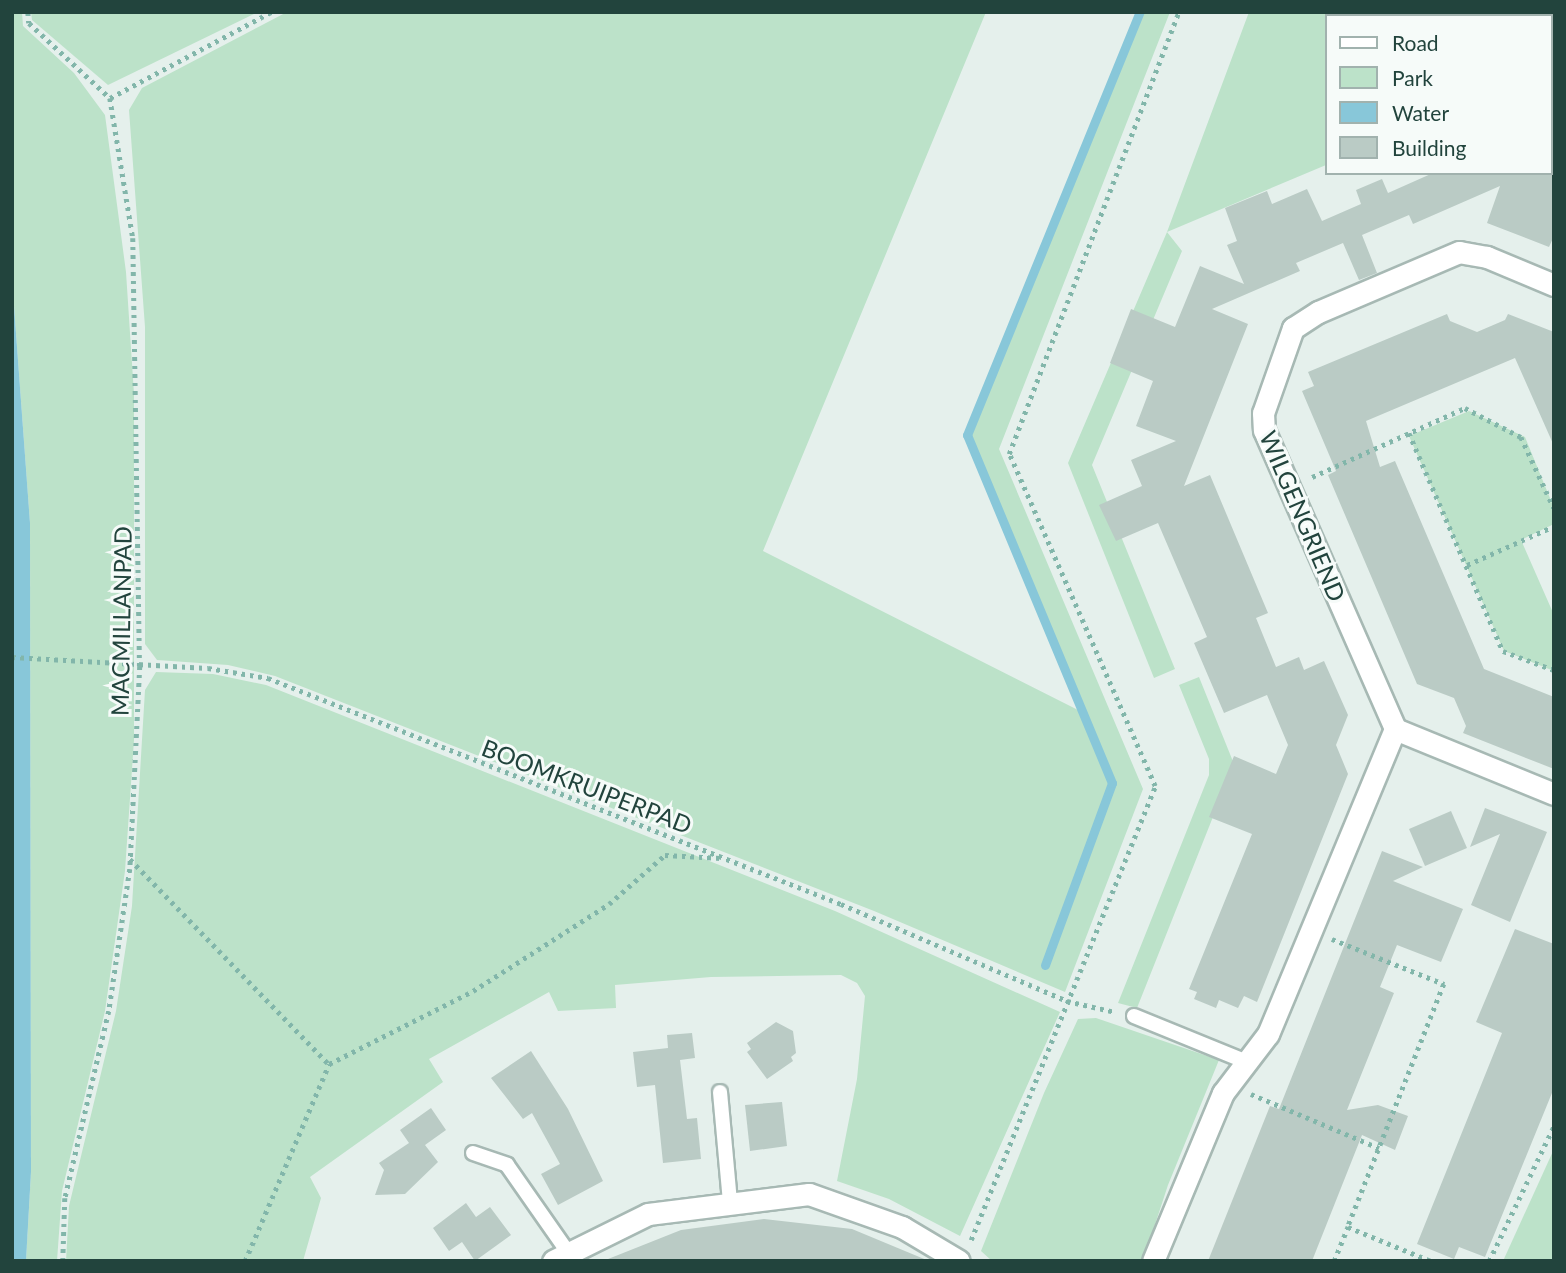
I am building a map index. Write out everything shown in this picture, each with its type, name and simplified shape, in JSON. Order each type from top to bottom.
[{"type":"street","name":"WILGENGRIEND","points":[[1395,729],[1264,430],[1263,413],[1286,343],[1301,320],[1459,252],[1488,257],[1554,285]]},
{"type":"street","points":[[1153,1261],[1229,1084],[1268,1034],[1395,729],[1554,794]]},
{"type":"street","points":[[560,1256],[648,1214],[730,1201],[809,1194],[902,1227],[964,1254]]},
{"type":"lane","points":[[1133,1016],[1247,1062]]},
{"type":"lane","points":[[720,1092],[730,1201]]},
{"type":"lane","points":[[472,1153],[507,1165],[560,1256]]},
{"type":"path","points":[[28,12],[29,23],[110,99],[271,12]]},
{"type":"path","points":[[964,1254],[1155,786],[1010,454],[1179,12]]},
{"type":"path","name":"MACMILLANPAD","points":[[63,1261],[65,1198],[109,1011],[130,859],[141,666],[133,238],[110,99]]},
{"type":"path","points":[[1288,487],[1465,408],[1521,437],[1554,508]]},
{"type":"path","points":[[1409,433],[1503,651],[1554,670]]},
{"type":"path","points":[[1467,565],[1554,526]]},
{"type":"path","name":"BOOMKRUIPERPAD","points":[[12,657],[38,656],[141,666],[208,668],[268,678],[726,858],[1067,1001],[1133,1016]]},
{"type":"path","points":[[245,1261],[329,1064],[473,990],[609,904],[665,855],[726,858]]},
{"type":"path","points":[[130,859],[329,1064]]},
{"type":"path","points":[[1311,931],[1444,984],[1334,1261]]},
{"type":"path","points":[[1229,1084],[1379,1148]]},
{"type":"path","points":[[1489,1261],[1554,1126]]},
{"type":"path","points":[[1348,1227],[1431,1261]]},
{"type":"green space","points":[[12,12],[22,12],[23,26],[74,73],[105,115],[126,272],[134,394],[134,740],[125,871],[105,1011],[62,1191],[57,1261],[26,1261],[31,1172],[30,523],[12,279]]},
{"type":"green space","points":[[31,12],[258,12],[108,85],[32,20]]},
{"type":"green space","points":[[287,12],[986,12],[763,551],[1078,710],[965,436],[1138,12],[1170,12],[999,449],[1143,789],[1065,992],[874,911],[275,676],[228,665],[157,660],[145,644],[145,327],[129,110],[142,88]]},
{"type":"green space","points":[[1249,12],[1328,14],[1324,14],[1324,166],[1167,232]]},
{"type":"green space","points":[[1441,12],[1554,12],[1554,58],[1552,14]]},
{"type":"green space","points":[[1552,74],[1554,75],[1552,152]]},
{"type":"green space","points":[[1167,232],[1182,251],[1092,465],[1175,669],[1154,678],[1068,463]]},
{"type":"green space","points":[[1469,411],[1525,437],[1554,508],[1554,524],[1521,540],[1554,615],[1554,671],[1504,651],[1409,436]]},
{"type":"green space","points":[[156,672],[213,674],[266,685],[835,911],[1060,1012],[960,1236],[889,1199],[837,1181],[857,1079],[865,996],[857,983],[841,975],[711,977],[615,985],[616,1008],[558,1011],[549,992],[429,1059],[443,1082],[310,1177],[321,1198],[303,1261],[66,1261],[69,1206],[116,1011],[132,906],[145,690]]},
{"type":"green space","points":[[1199,677],[1234,764],[1137,1008],[1118,1003],[1209,775],[1209,759],[1179,685]]},
{"type":"green space","points":[[1096,1018],[1219,1060],[1168,1185],[1143,1261],[992,1261],[981,1251],[1044,1093],[1078,1019]]},
{"type":"green space","points":[[1554,1149],[1554,1261],[1503,1261]]},
{"type":"water","points":[[12,279],[30,523],[31,1172],[26,1261],[12,1261]]},
{"type":"building","points":[[1554,173],[1554,236],[1549,247],[1487,223],[1500,186],[1413,224],[1409,215],[1362,235],[1377,273],[1359,280],[1343,243],[1296,263],[1300,271],[1212,309],[1248,324],[1184,486],[1210,475],[1268,613],[1256,618],[1276,667],[1299,657],[1304,670],[1324,661],[1348,715],[1336,745],[1348,774],[1257,1002],[1244,996],[1238,1008],[1219,1000],[1216,1008],[1194,999],[1197,992],[1189,989],[1252,834],[1209,817],[1234,756],[1276,774],[1288,745],[1267,695],[1224,713],[1194,643],[1207,637],[1158,523],[1116,541],[1099,505],[1142,486],[1131,460],[1176,441],[1136,426],[1153,381],[1110,363],[1131,309],[1175,327],[1200,266],[1244,284],[1227,245],[1237,241],[1225,208],[1267,191],[1272,204],[1307,189],[1322,221],[1361,204],[1356,190],[1382,179],[1388,193],[1428,175]]},
{"type":"building","points":[[1447,314],[1450,321],[1477,332],[1505,320],[1508,314],[1554,332],[1554,446],[1515,358],[1366,421],[1380,467],[1395,461],[1484,669],[1554,697],[1554,769],[1463,733],[1466,726],[1454,698],[1417,684],[1328,475],[1336,471],[1302,391],[1314,386],[1308,372]]},
{"type":"building","points":[[1485,808],[1547,832],[1510,922],[1471,905],[1500,834],[1470,847]]},
{"type":"building","points":[[1451,811],[1467,848],[1425,866],[1409,829]]},
{"type":"building","points":[[1382,851],[1423,867],[1393,881],[1463,909],[1441,962],[1397,945],[1380,987],[1394,993],[1347,1110],[1378,1105],[1408,1116],[1395,1150],[1362,1135],[1312,1261],[1208,1261],[1270,1106],[1279,1109]]},
{"type":"building","points":[[1515,929],[1554,944],[1554,1088],[1485,1257],[1459,1247],[1454,1259],[1417,1244],[1502,1033],[1476,1022]]},
{"type":"building","points":[[776,1022],[793,1031],[796,1053],[791,1057],[793,1061],[767,1079],[747,1052],[751,1049],[747,1043]]},
{"type":"building","points":[[692,1033],[695,1058],[680,1060],[687,1119],[697,1118],[701,1159],[663,1163],[655,1085],[637,1087],[633,1052],[668,1048],[667,1035]]},
{"type":"building","points":[[531,1051],[568,1109],[603,1181],[558,1205],[541,1174],[560,1164],[532,1113],[523,1119],[491,1078]]},
{"type":"building","points":[[782,1102],[787,1146],[750,1151],[745,1105]]},
{"type":"building","points":[[431,1108],[446,1130],[425,1145],[438,1162],[405,1194],[375,1195],[384,1170],[379,1163],[409,1143],[400,1130]]},
{"type":"building","points":[[466,1203],[476,1217],[490,1207],[511,1235],[475,1261],[462,1242],[449,1251],[433,1228]]},
{"type":"building","points":[[764,1219],[852,1229],[929,1261],[603,1261],[681,1230]]},
{"type":"waterway","points":[[1045,965],[1112,783],[967,435],[1140,12]]}]
